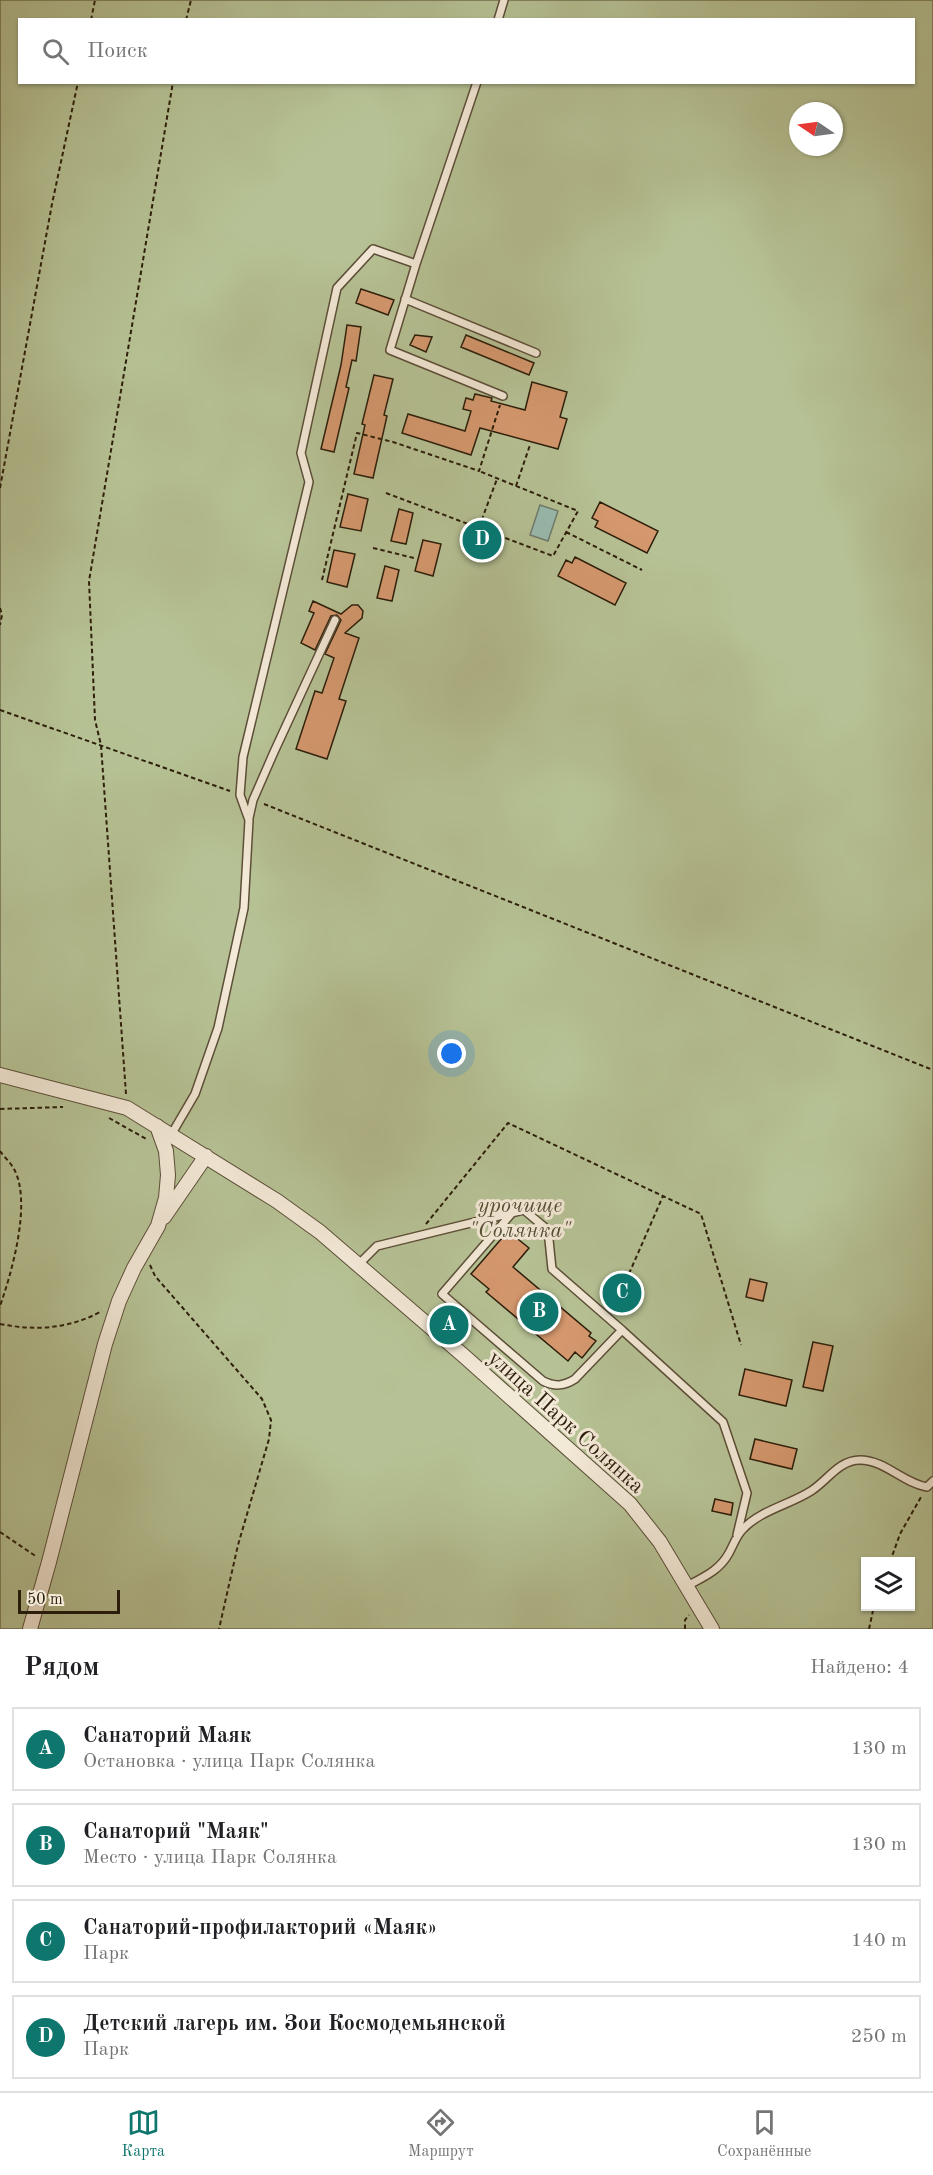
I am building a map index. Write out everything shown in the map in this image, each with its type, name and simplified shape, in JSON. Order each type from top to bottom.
[{"type":"street","name":"улица Парк Солянка","points":[[0,1075],[127,1108],[277,1201],[320,1232],[630,1504],[660,1542],[712,1629]]},
{"type":"street","points":[[158,1126],[166,1151],[167,1186],[158,1226]]},
{"type":"street","points":[[30,1629],[50,1562],[105,1344],[119,1301],[158,1226],[206,1156]]},
{"type":"lane","points":[[499,18],[504,0]]},
{"type":"lane","points":[[476,84],[416,264],[390,350],[503,396]]},
{"type":"lane","points":[[249,820],[240,795],[243,757],[309,482],[301,453],[337,288],[373,249],[416,264]]},
{"type":"lane","points":[[405,299],[536,353]]},
{"type":"lane","points":[[171,1135],[195,1094],[219,1028],[244,908],[249,820],[253,800],[335,620]]},
{"type":"lane","points":[[358,1265],[377,1246],[524,1210],[548,1230],[552,1269],[723,1422],[747,1493],[736,1538],[729,1554],[717,1570],[687,1586]]},
{"type":"lane","points":[[512,1213],[442,1294],[543,1382],[551,1385],[559,1386],[575,1379],[622,1330]]},
{"type":"lane","points":[[736,1538],[743,1529],[760,1516],[812,1491],[838,1468],[859,1460],[878,1464],[915,1485],[927,1487],[933,1481]]},
{"type":"path","points":[[91,18],[95,0]]},
{"type":"path","points":[[186,18],[191,0]]},
{"type":"path","points":[[0,488],[52,204],[78,84]]},
{"type":"path","points":[[127,1108],[101,745],[95,720],[89,581],[172,84]]},
{"type":"path","points":[[479,471],[503,396]]},
{"type":"path","points":[[322,580],[357,433],[393,442],[479,471],[578,510],[554,556],[386,493]]},
{"type":"path","points":[[516,486],[530,445]]},
{"type":"path","points":[[479,527],[497,479]]},
{"type":"path","points":[[566,532],[642,570]]},
{"type":"path","points":[[373,548],[414,558]]},
{"type":"path","points":[[0,608],[2,615],[0,625]]},
{"type":"path","points":[[0,710],[240,795]]},
{"type":"path","points":[[253,800],[933,1070]]},
{"type":"path","points":[[0,1109],[68,1107]]},
{"type":"path","points":[[106,1116],[166,1151]]},
{"type":"path","points":[[416,1236],[508,1123],[701,1214],[741,1345]]},
{"type":"path","points":[[0,1151],[15,1170],[22,1204],[17,1244],[0,1306]]},
{"type":"path","points":[[609,1319],[663,1196]]},
{"type":"path","points":[[143,1252],[155,1276],[262,1399],[271,1420],[269,1439],[238,1545],[219,1629]]},
{"type":"path","points":[[0,1324],[36,1329],[62,1326],[92,1316],[119,1301]]},
{"type":"path","points":[[892,1557],[900,1534],[927,1487]]},
{"type":"path","points":[[0,1532],[33,1555],[50,1562]]},
{"type":"path","points":[[869,1629],[873,1611]]},
{"type":"green space","name":"урочище \"Солянка\"","points":[[0,0],[933,0],[933,1629],[0,1629]]},
{"type":"water","points":[[540,505],[558,511],[548,541],[530,535]]},
{"type":"building","points":[[361,289],[394,300],[388,315],[356,303]]},
{"type":"building","points":[[347,325],[361,327],[356,361],[352,360],[346,387],[349,388],[334,452],[321,449],[341,365]]},
{"type":"building","points":[[415,335],[432,337],[426,352],[410,345]]},
{"type":"building","points":[[466,335],[534,363],[529,375],[461,347]]},
{"type":"building","points":[[374,375],[393,379],[373,478],[354,474],[365,425],[362,424]]},
{"type":"building","points":[[532,382],[567,392],[560,417],[567,419],[558,449],[480,428],[471,455],[402,433],[408,414],[465,431],[471,411],[463,409],[466,398],[473,400],[475,394],[525,410]]},
{"type":"building","points":[[348,494],[368,499],[361,531],[340,527]]},
{"type":"building","points":[[600,502],[658,531],[647,553],[595,527],[598,521],[592,518]]},
{"type":"building","points":[[399,509],[413,513],[406,544],[391,541]]},
{"type":"building","points":[[423,540],[441,544],[433,576],[415,571]]},
{"type":"building","points":[[334,550],[355,554],[347,587],[327,582]]},
{"type":"building","points":[[575,557],[626,583],[615,605],[558,576],[566,560],[572,563]]},
{"type":"building","points":[[385,566],[399,570],[392,601],[377,598]]},
{"type":"building","points":[[313,601],[341,614],[352,605],[358,605],[363,611],[362,618],[345,633],[359,638],[339,699],[346,701],[327,759],[296,749],[315,691],[322,693],[334,658],[325,654],[341,620],[337,615],[331,616],[315,650],[301,643],[314,613],[309,611]]},
{"type":"building","points":[[508,1231],[529,1248],[513,1267],[591,1333],[589,1336],[596,1341],[582,1358],[575,1352],[568,1361],[486,1292],[489,1289],[471,1274]]},
{"type":"building","points":[[750,1279],[767,1283],[763,1301],[746,1297]]},
{"type":"building","points":[[813,1342],[833,1346],[823,1391],[803,1387]]},
{"type":"building","points":[[745,1369],[792,1380],[786,1406],[739,1395]]},
{"type":"building","points":[[755,1439],[797,1449],[792,1469],[750,1459]]},
{"type":"building","points":[[715,1499],[733,1503],[731,1515],[712,1511]]},
{"type":"place","name":"Детский лагерь им. Зои Космодемьянской","points":[[482,540]]},
{"type":"place","name":"Санаторий-профилакторий «Маяк»","points":[[622,1293]]},
{"type":"place","name":"Санаторий \"Маяк\"","points":[[539,1312]]},
{"type":"place","name":"Санаторий Маяк","points":[[449,1325]]}]
